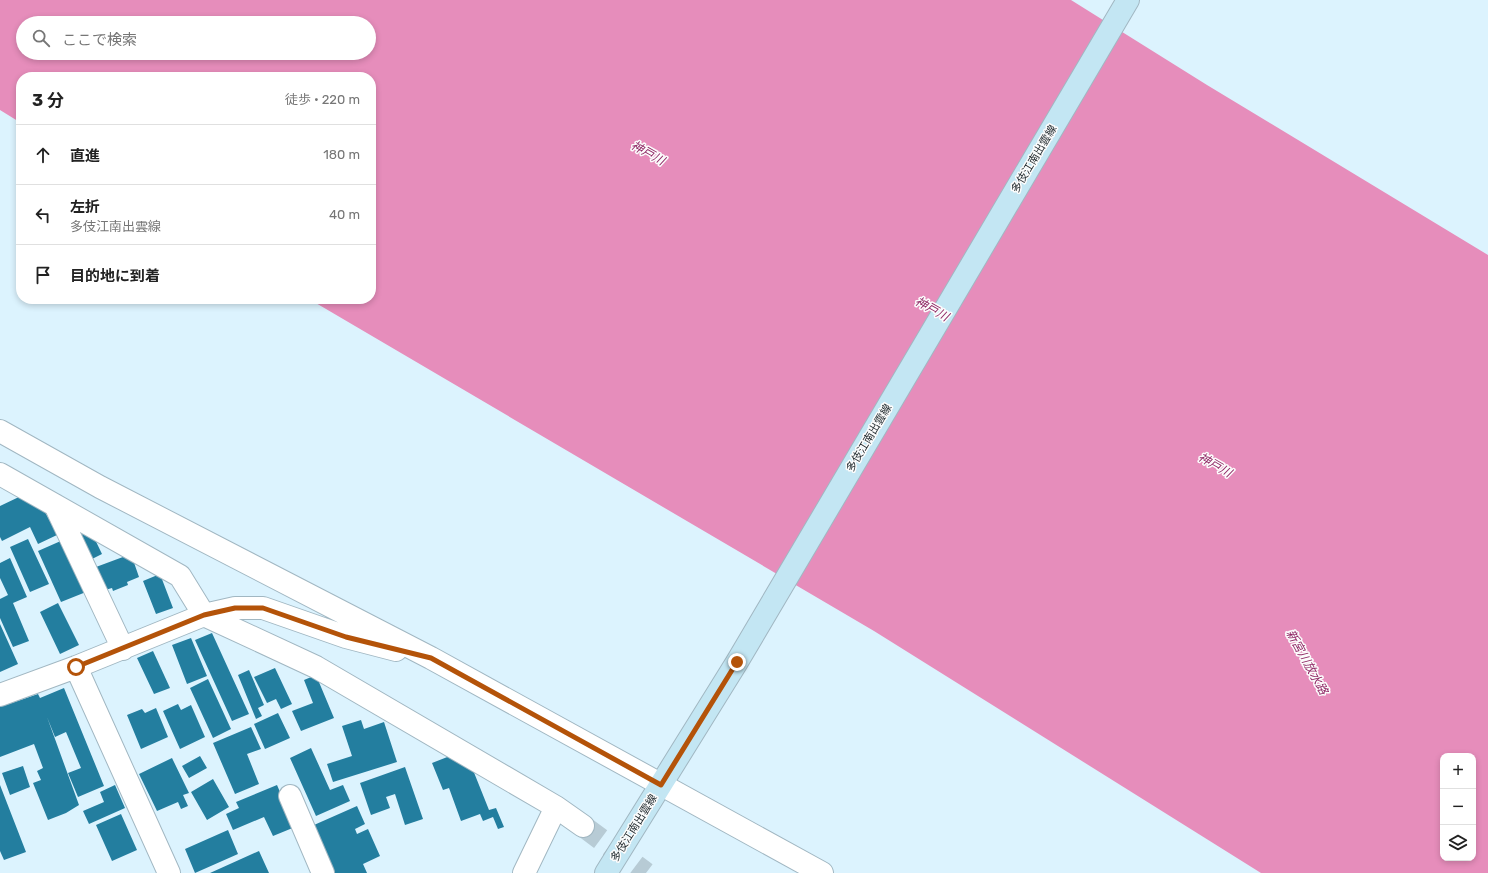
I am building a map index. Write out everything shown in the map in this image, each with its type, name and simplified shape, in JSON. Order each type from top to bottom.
[{"type":"main road","name":"多伎江南出雲線","points":[[606,873],[737,662],[1128,0]]},
{"type":"street","points":[[0,431],[100,487],[431,658],[822,873]]},
{"type":"street","points":[[0,474],[180,576],[204,615],[316,667],[556,807],[583,826]]},
{"type":"street","points":[[55,505],[123,649]]},
{"type":"street","points":[[0,695],[123,649],[204,615],[235,608],[263,608],[346,637],[431,658]]},
{"type":"street","points":[[76,667],[169,873]]},
{"type":"street","points":[[290,796],[323,873]]},
{"type":"street","points":[[524,873],[556,807]]},
{"type":"street","points":[[784,852],[807,873]]},
{"type":"water","points":[[0,0],[1071,0],[1207,85],[1488,255],[1488,873],[1261,873],[874,631],[318,304],[376,304],[376,72],[16,72],[16,120],[0,110]]},
{"type":"building","points":[[21,496],[44,510],[57,535],[38,544],[30,527],[2,541],[0,537],[0,506]]},
{"type":"building","points":[[88,525],[102,554],[88,561],[75,531]]},
{"type":"building","points":[[28,539],[49,584],[30,592],[10,547]]},
{"type":"building","points":[[63,540],[86,592],[61,602],[38,551]]},
{"type":"building","points":[[131,554],[139,577],[127,582],[128,585],[113,591],[112,588],[105,590],[96,567]]},
{"type":"building","points":[[10,558],[27,597],[13,603],[29,641],[13,647],[0,618],[0,599],[8,595],[0,578],[0,563]]},
{"type":"building","points":[[160,574],[173,608],[156,614],[143,581]]},
{"type":"building","points":[[58,603],[79,645],[60,654],[40,612]]},
{"type":"building","points":[[0,624],[18,664],[0,672]]},
{"type":"building","points":[[212,633],[249,714],[232,721],[195,640]]},
{"type":"building","points":[[191,638],[207,676],[187,684],[172,645]]},
{"type":"building","points":[[153,651],[170,688],[154,694],[137,658]]},
{"type":"building","points":[[275,668],[292,704],[281,709],[276,699],[267,703],[254,677]]},
{"type":"building","points":[[249,670],[264,705],[258,708],[262,716],[256,719],[238,675]]},
{"type":"building","points":[[316,675],[334,718],[301,731],[292,711],[313,703],[304,680]]},
{"type":"building","points":[[208,679],[231,729],[213,738],[190,688]]},
{"type":"building","points":[[64,688],[104,786],[78,797],[68,773],[81,768],[66,732],[55,737],[47,717],[79,805],[66,813],[48,820],[33,783],[41,780],[37,771],[43,768],[34,744],[0,757],[0,707],[38,694],[40,698]]},
{"type":"building","points":[[178,704],[181,710],[191,705],[205,737],[180,749],[163,711]]},
{"type":"building","points":[[156,708],[168,737],[141,749],[127,715],[142,709],[145,713]]},
{"type":"building","points":[[278,713],[290,738],[265,749],[254,724]]},
{"type":"building","points":[[361,720],[364,729],[384,722],[397,762],[333,782],[327,764],[352,756],[342,726]]},
{"type":"building","points":[[251,727],[261,749],[247,754],[259,784],[235,794],[213,743]]},
{"type":"building","points":[[311,748],[330,790],[343,785],[350,801],[316,816],[290,758]]},
{"type":"building","points":[[455,754],[459,764],[469,760],[489,810],[496,808],[504,827],[498,829],[493,817],[483,821],[480,814],[461,821],[449,788],[443,790],[432,763]]},
{"type":"building","points":[[200,756],[207,768],[189,778],[182,766]]},
{"type":"building","points":[[172,758],[189,793],[183,795],[188,806],[181,809],[178,802],[157,811],[139,774]]},
{"type":"building","points":[[23,766],[30,787],[10,795],[2,773]]},
{"type":"building","points":[[405,767],[423,819],[405,825],[395,794],[386,797],[390,808],[371,815],[360,783]]},
{"type":"building","points":[[213,779],[229,807],[207,820],[191,792]]},
{"type":"building","points":[[0,785],[26,852],[4,860],[0,851]]},
{"type":"building","points":[[115,785],[125,808],[89,824],[83,811],[104,802],[100,792]]},
{"type":"building","points":[[277,785],[295,827],[273,836],[264,817],[233,830],[226,814],[239,808],[236,802]]},
{"type":"building","points":[[357,806],[365,824],[355,829],[357,834],[368,829],[380,856],[363,864],[367,873],[335,873],[314,825]]},
{"type":"building","points":[[121,814],[137,850],[112,861],[96,825]]},
{"type":"building","points":[[228,830],[238,854],[195,873],[185,849]]},
{"type":"building","points":[[259,851],[269,873],[210,873]]},
{"type":"tunnel","points":[[583,826],[646,873]]},
{"type":"route","points":[[76,667],[204,615],[235,608],[263,608],[346,637],[431,658],[661,785],[737,662]]},
{"type":"water label","name":"神戸川","points":[[648,153]]},
{"type":"water label","name":"神戸川","points":[[932,309]]},
{"type":"water label","name":"神戸川","points":[[1215,465]]},
{"type":"water label","name":"新宮川放水路","points":[[1307,662]]}]
